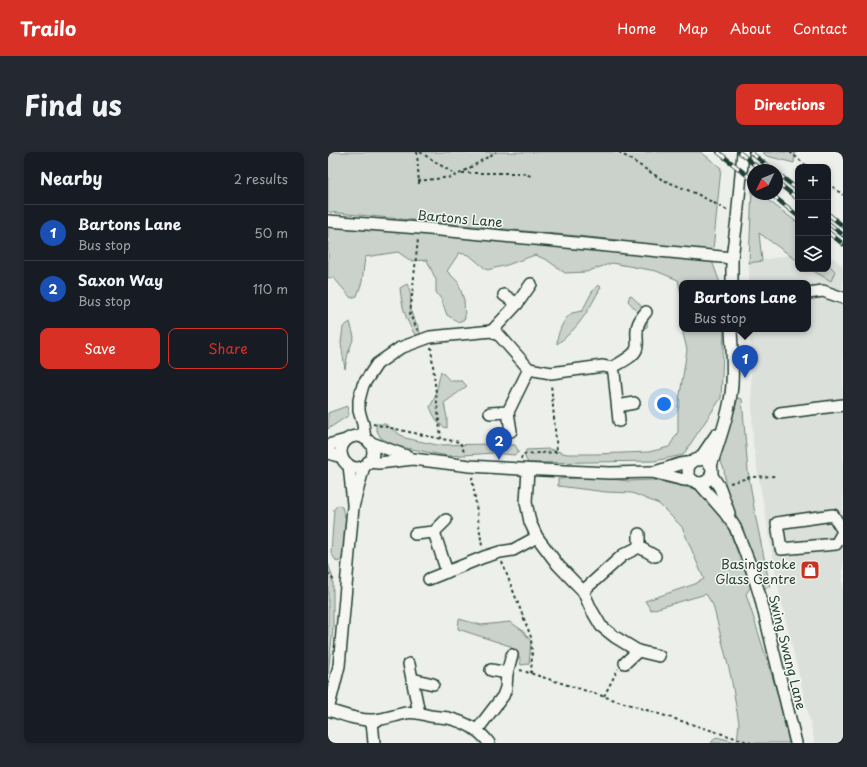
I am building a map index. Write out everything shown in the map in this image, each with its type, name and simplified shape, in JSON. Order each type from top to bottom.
[{"type":"street","points":[[732,280],[732,258],[743,152]]},
{"type":"street","name":"Bartons Lane","points":[[328,221],[419,228],[732,258]]},
{"type":"street","points":[[492,331],[517,304],[531,284]]},
{"type":"street","points":[[811,293],[823,291],[843,298]]},
{"type":"street","points":[[504,295],[517,304]]},
{"type":"street","points":[[489,743],[477,730],[469,725],[447,718],[407,712],[393,717],[372,720],[356,718],[328,710],[339,666],[353,507],[366,464],[372,452],[372,448],[367,440],[359,411],[359,400],[363,385],[377,364],[400,348],[426,339],[492,331],[500,336],[529,369],[551,373],[603,366],[612,368],[630,357],[637,348],[639,320],[646,312]]},
{"type":"street","points":[[652,472],[684,480],[705,482],[709,479],[728,410],[732,387],[731,332]]},
{"type":"street","points":[[612,368],[614,373],[619,421]]},
{"type":"street","points":[[511,431],[508,412],[529,369]]},
{"type":"street","points":[[618,406],[634,403]]},
{"type":"street","points":[[780,413],[843,405]]},
{"type":"street","points":[[353,507],[350,484],[342,448],[349,438],[359,411]]},
{"type":"street","points":[[490,413],[508,412]]},
{"type":"street","points":[[695,481],[689,471],[690,466],[709,447],[725,419]]},
{"type":"street","points":[[328,445],[359,436],[413,459]]},
{"type":"street","points":[[328,453],[356,468],[366,464],[413,459],[470,466],[610,473],[652,472],[680,464],[706,461],[711,470]]},
{"type":"street","points":[[528,470],[526,502],[530,522],[537,537],[558,566],[583,591],[601,626],[615,637],[638,651],[659,656]]},
{"type":"street","name":"Swing Swang Lane","points":[[711,470],[720,488],[732,524],[751,567],[760,596],[796,743]]},
{"type":"street","name":"Swing Swang Lane","points":[[695,481],[713,498],[732,524]]},
{"type":"street","points":[[833,515],[843,532],[836,544],[781,549],[777,523],[833,515]]},
{"type":"street","points":[[415,534],[434,532],[446,520]]},
{"type":"street","points":[[434,532],[447,572]]},
{"type":"street","points":[[639,534],[639,547]]},
{"type":"street","points":[[429,579],[484,557],[513,550],[537,537]]},
{"type":"street","points":[[583,591],[623,556],[639,547]]},
{"type":"street","points":[[639,547],[655,556]]},
{"type":"street","points":[[625,663],[638,651]]},
{"type":"street","points":[[477,730],[503,696],[506,688],[507,673],[512,655]]},
{"type":"street","points":[[409,664],[419,713]]},
{"type":"street","points":[[491,670],[507,673]]},
{"type":"street","points":[[412,679],[433,684]]},
{"type":"street","points":[[372,720],[374,743]]},
{"type":"path","points":[[418,152],[456,175]]},
{"type":"path","points":[[418,152],[419,182],[456,175],[496,152]]},
{"type":"path","points":[[619,152],[661,179],[696,194],[730,212],[737,219]]},
{"type":"path","points":[[790,152],[804,164]]},
{"type":"path","points":[[461,173],[522,173],[531,176]]},
{"type":"path","points":[[831,185],[843,195]]},
{"type":"path","points":[[419,228],[410,315],[426,339],[442,439]]},
{"type":"path","points":[[523,454],[557,452],[551,373]]},
{"type":"path","points":[[363,424],[373,424],[460,442]]},
{"type":"path","points":[[470,466],[484,557]]},
{"type":"path","points":[[727,484],[751,477],[775,476]]},
{"type":"path","points":[[500,552],[502,564],[530,637],[532,655],[531,674],[751,743]]},
{"type":"path","points":[[328,573],[336,583]]},
{"type":"path","points":[[604,696],[616,671],[625,663]]},
{"type":"shaded area","points":[[328,152],[701,152],[721,168],[713,250],[627,243],[619,240],[328,212]]},
{"type":"shaded area","points":[[762,152],[795,152],[794,163],[767,156]]},
{"type":"shaded area","points":[[751,200],[768,200],[795,221],[795,259],[759,233],[762,261],[749,263]]},
{"type":"shaded area","points":[[328,226],[627,252],[712,261],[719,280],[679,280],[679,284],[678,280],[656,271],[612,263],[586,272],[565,273],[547,260],[535,255],[487,270],[469,255],[459,253],[447,271],[458,282],[464,300],[465,319],[458,322],[447,315],[441,299],[436,292],[436,280],[427,260],[411,261],[398,252],[365,257],[362,282],[357,296],[351,298],[334,278],[328,278]]},
{"type":"shaded area","points":[[795,254],[795,272],[831,272],[831,256],[843,266],[843,743],[815,743],[779,591],[753,445],[750,332],[811,332],[811,280],[749,280],[749,263]]},
{"type":"shaded area","points":[[831,267],[835,271],[831,281],[815,272],[831,272]]},
{"type":"shaded area","points":[[407,284],[410,292],[412,315],[418,326],[420,335],[415,335],[406,318],[403,307],[400,288]]},
{"type":"shaded area","points":[[598,285],[601,287],[592,304],[571,332],[557,344],[559,331],[563,323],[572,313],[582,311],[592,292]]},
{"type":"shaded area","points":[[630,295],[643,309],[647,317],[647,327],[643,328],[637,311],[628,301]]},
{"type":"shaded area","points":[[350,322],[354,337],[348,353],[345,369],[341,343],[343,327]]},
{"type":"shaded area","points":[[683,332],[724,332],[721,398],[683,455],[654,461],[528,463],[525,457],[526,450],[549,449],[567,454],[596,454],[649,452],[669,447],[678,432],[678,407],[687,350]]},
{"type":"shaded area","points":[[441,371],[450,381],[462,381],[467,386],[444,403],[447,428],[438,422],[430,407],[435,397]]},
{"type":"shaded area","points":[[738,398],[742,399],[748,471],[770,587],[759,589],[740,525],[726,490],[724,469],[720,460]]},
{"type":"shaded area","points":[[347,406],[349,415],[328,429],[328,413]]},
{"type":"shaded area","points":[[376,424],[385,424],[405,438],[437,445],[515,445],[519,452],[514,455],[494,453],[448,456],[396,446],[381,438],[376,429]]},
{"type":"shaded area","points":[[595,477],[628,481],[653,480],[700,490],[727,525],[751,586],[746,594],[781,704],[789,743],[711,743],[716,737],[737,742],[739,723],[731,677],[713,605],[706,594],[651,610],[645,601],[695,584],[704,579],[682,527],[659,504],[632,493],[606,492],[558,486],[558,479]]},
{"type":"shaded area","points":[[338,505],[342,507],[347,523],[342,560],[337,562],[331,553],[334,509]]},
{"type":"shaded area","points":[[328,563],[333,579],[333,628],[328,674]]},
{"type":"shaded area","points":[[459,619],[481,625],[510,622],[522,630],[531,641],[529,664],[521,665],[519,656],[510,646],[458,629]]},
{"type":"railway","points":[[718,152],[747,175]]},
{"type":"railway","points":[[739,152],[754,164]]},
{"type":"railway","points":[[750,152],[765,164]]},
{"type":"railway","points":[[783,178],[795,188]]},
{"type":"railway","points":[[783,187],[795,197]]},
{"type":"railway","points":[[778,200],[795,214]]},
{"type":"railway","points":[[831,216],[843,226]]},
{"type":"railway","points":[[831,225],[843,235]]},
{"type":"railway","points":[[831,234],[843,244]]},
{"type":"place","name":"Bartons Lane","points":[[745,378]]},
{"type":"place","name":"Saxon Way","points":[[499,460]]},
{"type":"place","name":"Basingstoke Glass Centre","points":[[810,570]]}]
